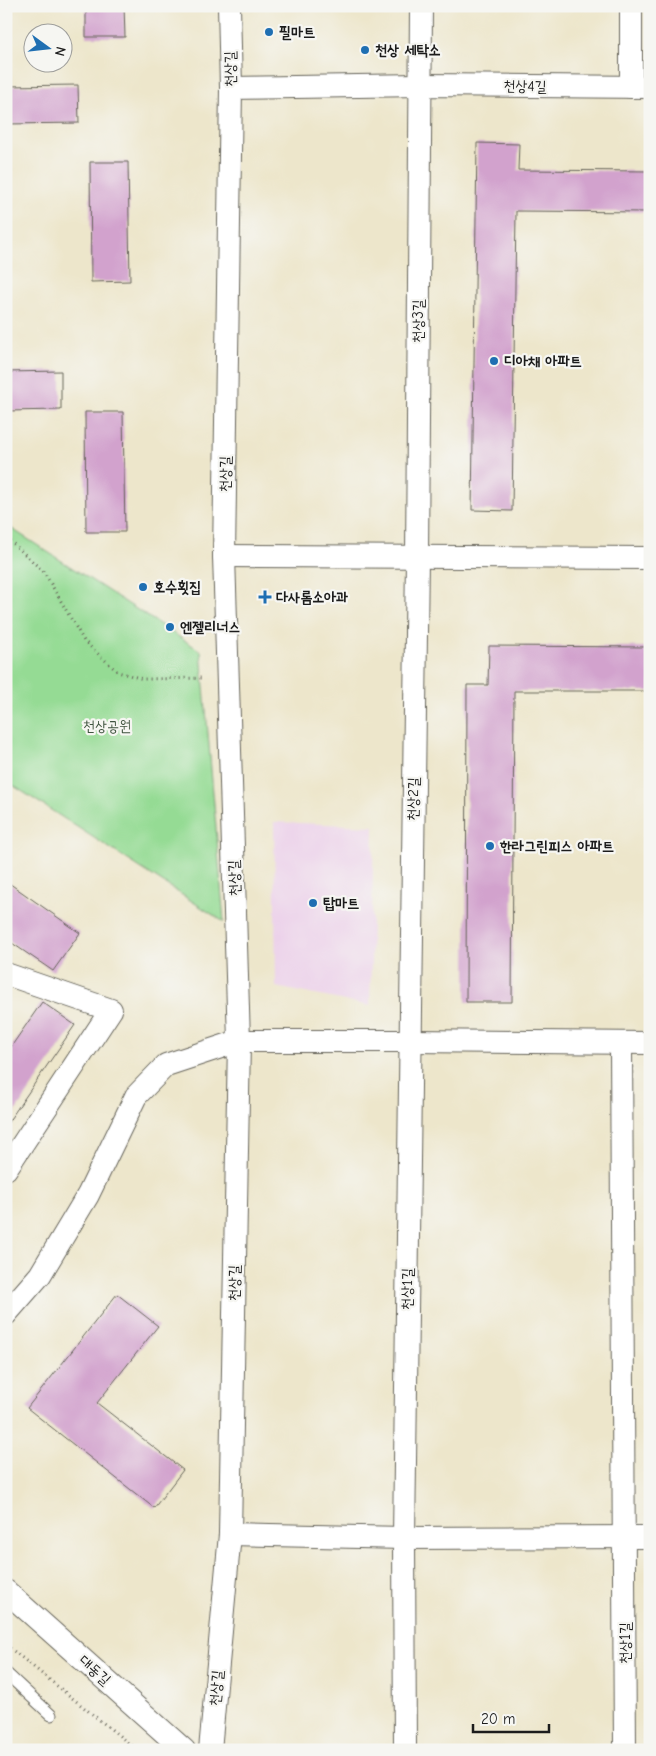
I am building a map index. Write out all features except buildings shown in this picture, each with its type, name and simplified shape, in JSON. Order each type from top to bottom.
[{"type":"street","name":"천상길","points":[[210,1750],[230,1534],[239,1041],[224,556],[231,88],[229,6]]},
{"type":"street","points":[[420,85],[421,6]]},
{"type":"street","name":"천상4길","points":[[231,88],[420,85],[640,87],[631,6]]},
{"type":"street","name":"천상3길","points":[[417,558],[420,85]]},
{"type":"street","points":[[224,556],[650,558]]},
{"type":"street","name":"천상2길","points":[[410,1041],[417,558]]},
{"type":"street","points":[[6,974],[110,1010],[6,1169]]},
{"type":"street","points":[[6,1314],[40,1275],[88,1195],[136,1096],[166,1065],[239,1041],[650,1044]]},
{"type":"street","name":"천상1길","points":[[405,1750],[404,1538],[410,1041]]},
{"type":"street","name":"천상1길","points":[[620,1043],[625,1536],[625,1750]]},
{"type":"street","points":[[230,1534],[404,1538],[650,1537]]},
{"type":"street","name":"대동길","points":[[6,1591],[184,1750]]},
{"type":"lane","points":[[6,1673],[51,1715]]},
{"type":"path","points":[[6,537],[44,572],[84,641],[118,672],[143,679],[228,676]]},
{"type":"path","points":[[6,1645],[137,1750]]},
{"type":"shaded area","name":"탑마트","points":[[274,822],[374,826],[370,1006],[276,987]]},
{"type":"green space","name":"천상공원","points":[[6,525],[201,651],[224,922],[6,781]]},
{"type":"place","name":"필마트","points":[[269,32]]},
{"type":"place","name":"천상 세탁소","points":[[365,50]]},
{"type":"place","name":"디아채 아파트","points":[[494,361]]},
{"type":"place","name":"호수횟집","points":[[143,587]]},
{"type":"place","name":"다사롬소아과","points":[[265,597]]},
{"type":"place","name":"엔젤리너스","points":[[170,627]]},
{"type":"place","name":"한라그린피스 아파트","points":[[490,846]]},
{"type":"place","name":"탑마트","points":[[313,903]]}]
